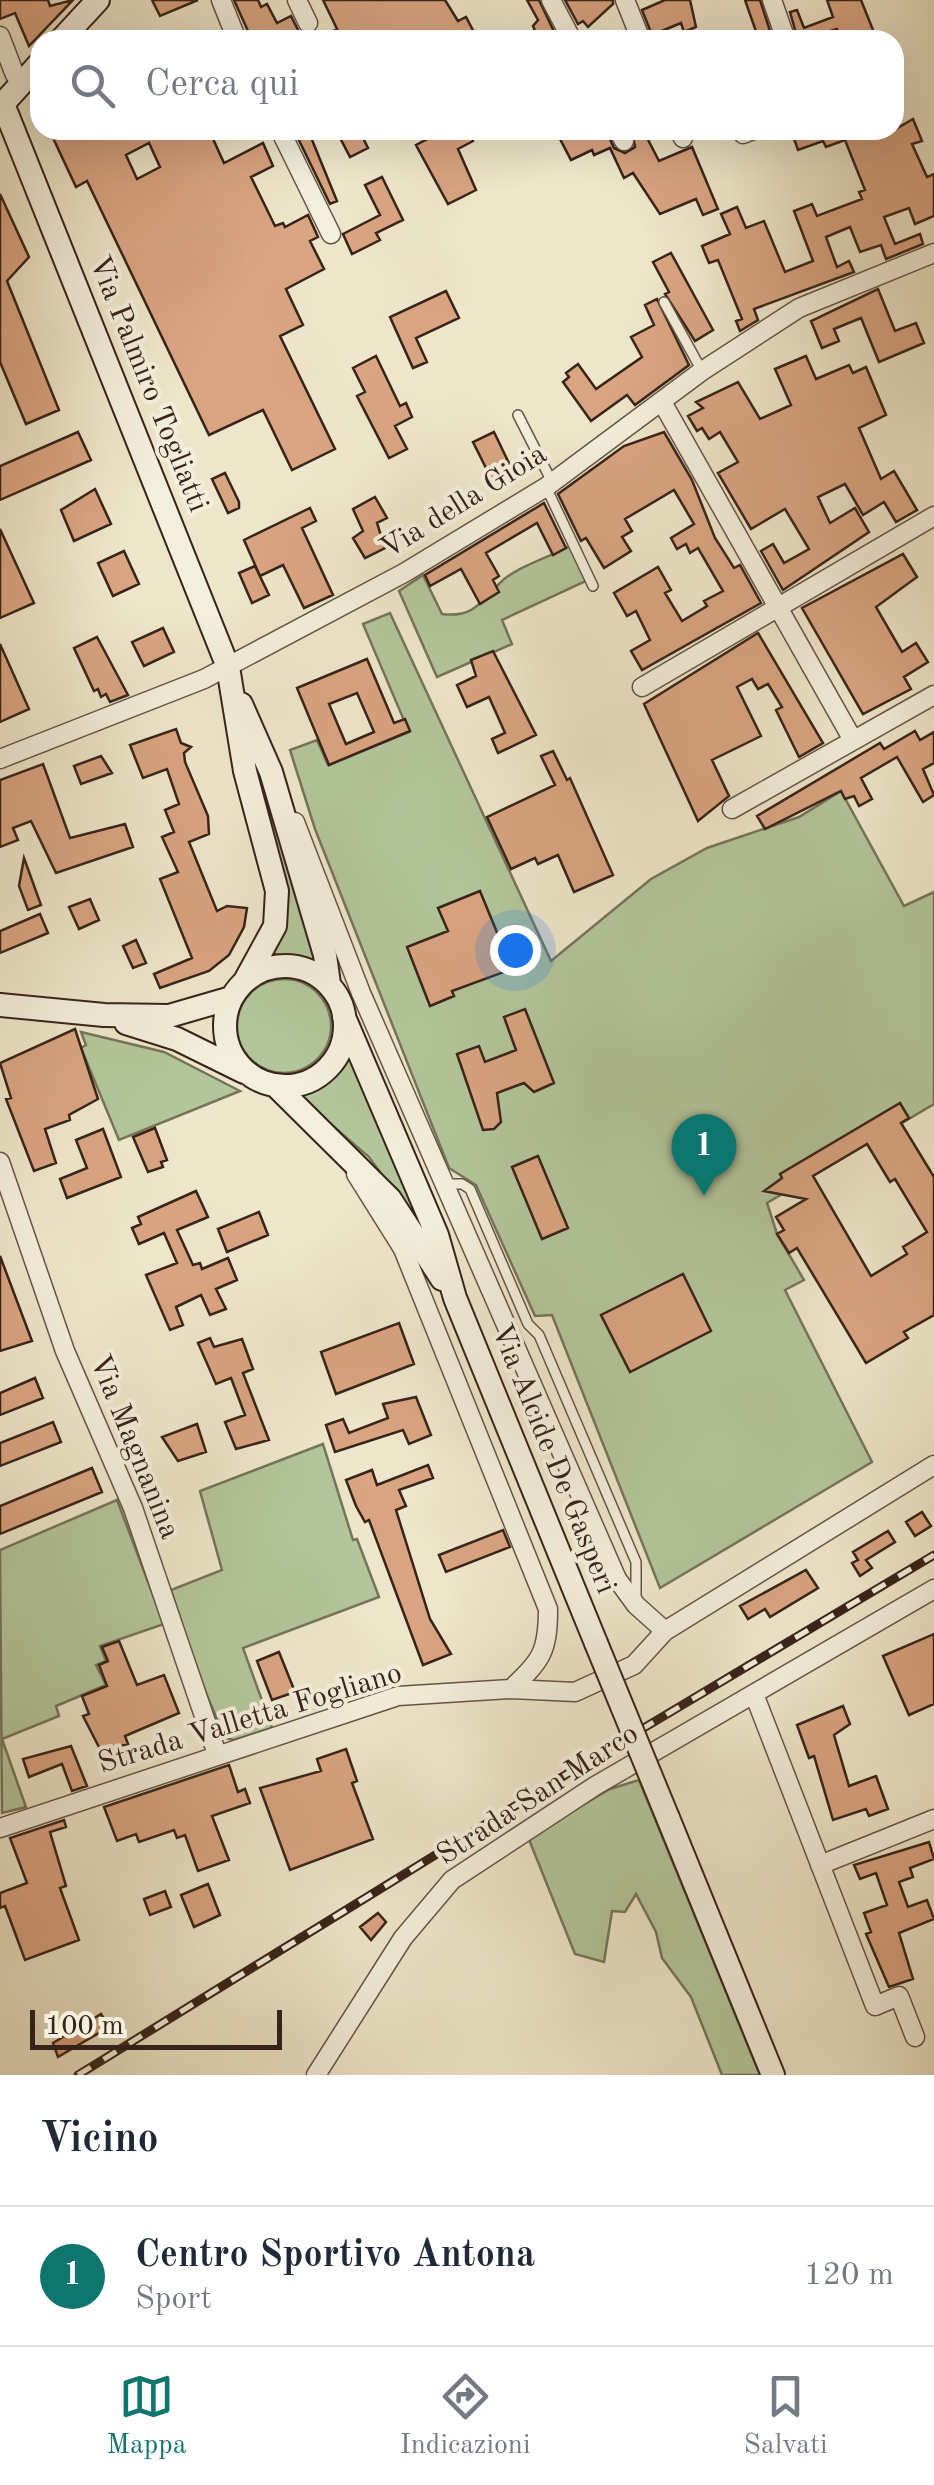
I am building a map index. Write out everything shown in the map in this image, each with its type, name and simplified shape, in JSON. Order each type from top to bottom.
[{"type":"main road","points":[[70,30],[98,0]]},
{"type":"main road","points":[[1,105],[21,72]]},
{"type":"main road","name":"Via Palmiro Togliatti","points":[[1,105],[230,678],[272,772],[330,986]]},
{"type":"main road","name":"Via Palmiro Togliatti","points":[[230,678],[244,771],[277,891],[275,926],[246,979]]},
{"type":"main road","points":[[248,1074],[230,1053],[224,1026],[230,998],[246,979],[266,968],[288,966],[310,971],[330,986]]},
{"type":"main road","name":"Via Alcide De Gasperi","points":[[330,986],[437,1235],[455,1298],[774,2075]]},
{"type":"main road","points":[[0,1005],[104,1016],[169,1016],[230,998]]},
{"type":"main road","name":"Via Alcide De Gasperi","points":[[104,1016],[178,1040],[276,1086],[390,1199],[455,1298]]},
{"type":"main road","points":[[276,1086],[304,1083],[328,1068],[342,1044],[344,1017]]},
{"type":"street","points":[[221,0],[233,30]]},
{"type":"street","points":[[297,0],[308,23]]},
{"type":"street","points":[[552,0],[567,30]]},
{"type":"street","points":[[625,0],[638,30]]},
{"type":"street","points":[[772,0],[782,30]]},
{"type":"street","points":[[0,36],[21,72]]},
{"type":"street","points":[[285,140],[330,234]]},
{"type":"street","name":"Via della Gioia","points":[[0,759],[230,678],[549,484],[702,371],[799,308],[934,253]]},
{"type":"street","points":[[662,402],[853,740]]},
{"type":"street","points":[[642,687],[934,517]]},
{"type":"street","points":[[732,810],[934,695]]},
{"type":"street","points":[[272,772],[362,993],[617,1579],[636,1605],[665,1631]]},
{"type":"street","points":[[330,986],[348,985],[362,993]]},
{"type":"street","points":[[337,1144],[403,1249],[548,1609],[548,1638],[542,1660],[510,1690]]},
{"type":"street","name":"Via Magnanina","points":[[0,1162],[65,1351],[133,1508],[217,1754]]},
{"type":"street","name":"Strada Valletta Fogliano","points":[[0,1828],[398,1696],[510,1690],[575,1692],[634,1664],[665,1631],[934,1465]]},
{"type":"street","name":"Strada San Marco","points":[[316,2075],[403,1938],[452,1880],[595,1786],[934,1589]]},
{"type":"street","points":[[754,1694],[875,2006],[900,1996],[916,2037]]},
{"type":"street","points":[[820,1864],[934,1819]]},
{"type":"lane","points":[[664,302],[702,371]]},
{"type":"lane","points":[[518,415],[593,586]]},
{"type":"lane","points":[[445,1184],[462,1184],[470,1190],[528,1324],[539,1334],[636,1562],[636,1605]]},
{"type":"green space","points":[[570,546],[586,581],[502,620],[512,644],[437,677],[399,591],[423,575],[442,614],[461,614],[476,607],[514,572]]},
{"type":"green space","points":[[390,613],[551,961],[651,879],[707,848],[799,817],[841,791],[904,906],[934,892],[934,1104],[767,1203],[777,1234],[804,1280],[785,1290],[872,1462],[660,1588],[552,1315],[535,1316],[476,1185],[449,1168],[315,829],[290,750],[317,740],[328,765],[409,732],[363,624]]},
{"type":"green space","points":[[265,793],[316,960],[274,954],[282,913],[281,875],[261,798]]},
{"type":"green space","points":[[284,979],[302,982],[317,993],[328,1008],[328,1044],[317,1059],[302,1070],[284,1073],[266,1070],[251,1059],[240,1044],[237,1026],[240,1008],[251,993],[266,982]]},
{"type":"green space","points":[[81,1032],[164,1052],[240,1091],[119,1140],[81,1048],[86,1045]]},
{"type":"green space","points":[[350,1049],[423,1223],[418,1224],[369,1157],[296,1094],[328,1077]]},
{"type":"green space","points":[[323,1444],[353,1540],[357,1539],[379,1597],[243,1648],[272,1728],[234,1740],[225,1738],[195,1667],[171,1590],[222,1570],[200,1491]]},
{"type":"green space","points":[[117,1500],[164,1624],[100,1646],[106,1661],[96,1665],[106,1685],[56,1706],[59,1716],[2,1739],[26,1807],[2,1813],[0,1550]]},
{"type":"green space","points":[[639,1780],[760,2075],[722,2075],[691,1997],[662,1958],[656,1932],[636,1894],[625,1912],[612,1911],[604,1962],[575,1954],[528,1837],[610,1789]]},
{"type":"building","points":[[0,0],[48,0],[50,6],[73,0],[44,30],[30,30],[29,46],[15,13],[0,19]]},
{"type":"building","points":[[152,0],[198,0],[160,16]]},
{"type":"building","points":[[234,0],[258,0],[261,7],[267,4],[277,23],[291,16],[298,30],[248,30]]},
{"type":"building","points":[[323,0],[445,0],[458,21],[466,17],[473,30],[335,30]]},
{"type":"building","points":[[527,0],[539,0],[553,30],[535,30],[538,20]]},
{"type":"building","points":[[565,0],[613,0],[613,4],[588,27],[583,21],[578,24]]},
{"type":"building","points":[[665,0],[690,0],[696,27],[683,30],[681,23],[664,30],[650,30],[642,10]]},
{"type":"building","points":[[745,0],[760,0],[770,30],[756,30]]},
{"type":"building","points":[[827,0],[861,0],[873,30],[795,30],[790,12],[797,10],[804,28],[833,17]]},
{"type":"building","points":[[913,119],[922,141],[912,144],[927,177],[934,174],[934,216],[915,224],[909,208],[884,217],[895,244],[920,234],[923,244],[886,259],[881,245],[860,252],[850,227],[826,237],[837,267],[849,261],[854,272],[754,309],[758,320],[740,331],[736,321],[742,319],[718,260],[709,263],[702,246],[730,234],[721,214],[737,207],[746,228],[764,221],[785,272],[813,261],[794,211],[812,204],[817,216],[862,199],[859,192],[865,190],[845,140],[904,140],[904,124]]},
{"type":"building","points":[[54,140],[214,140],[224,163],[263,143],[273,166],[251,177],[275,226],[283,223],[285,227],[308,215],[318,237],[310,241],[324,269],[286,289],[303,325],[280,336],[335,449],[292,470],[263,410],[209,435],[87,181],[76,187]],"holes":[[[149,143],[160,167],[137,179],[126,155]]]},
{"type":"building","points":[[299,140],[312,140],[337,201],[330,204]]},
{"type":"building","points":[[341,140],[364,140],[368,148],[350,157]]},
{"type":"building","points":[[426,140],[473,140],[458,149],[476,190],[448,204],[416,145]]},
{"type":"building","points":[[561,140],[610,140],[614,148],[625,153],[635,147],[634,140],[648,140],[659,161],[692,147],[718,209],[703,215],[696,199],[660,214],[633,173],[624,178],[610,148],[594,155],[592,150],[571,160]]},
{"type":"building","points":[[794,140],[845,140],[826,147],[823,141],[798,150]]},
{"type":"building","points":[[382,177],[403,220],[376,233],[380,240],[352,254],[343,234],[380,215],[365,185]]},
{"type":"building","points":[[0,194],[29,257],[7,281],[59,410],[26,424],[0,362]]},
{"type":"building","points":[[671,253],[713,330],[695,341],[665,294],[669,292],[653,262]]},
{"type":"building","points":[[878,289],[895,331],[916,323],[924,343],[879,362],[861,318],[834,329],[839,341],[822,348],[811,321]]},
{"type":"building","points":[[446,291],[459,318],[416,338],[427,362],[413,368],[390,317]]},
{"type":"building","points":[[657,299],[689,365],[635,405],[627,395],[591,421],[563,382],[569,377],[566,373],[578,364],[596,389],[642,357],[631,337],[654,325],[645,305]]},
{"type":"building","points":[[376,356],[400,406],[406,403],[412,417],[395,426],[407,449],[389,458],[357,396],[365,392],[353,368]]},
{"type":"building","points":[[806,356],[816,379],[849,365],[853,373],[866,367],[886,415],[859,428],[881,479],[894,471],[917,510],[896,522],[884,502],[863,515],[845,484],[818,497],[830,523],[855,508],[869,532],[783,590],[761,551],[773,544],[784,563],[809,549],[785,509],[751,529],[718,473],[738,462],[720,432],[709,439],[702,428],[697,431],[688,416],[703,408],[696,402],[738,382],[760,419],[791,405],[775,369]]},
{"type":"building","points":[[78,432],[91,460],[0,500],[0,466]]},
{"type":"building","points":[[494,432],[517,480],[497,490],[473,442]]},
{"type":"building","points":[[664,432],[692,480],[715,538],[734,568],[740,565],[761,603],[642,670],[631,651],[650,640],[636,611],[627,616],[614,593],[658,567],[671,590],[665,593],[682,621],[707,606],[704,601],[723,591],[698,548],[690,553],[686,544],[677,549],[671,538],[694,524],[674,490],[625,519],[632,531],[622,537],[631,551],[604,568],[586,538],[581,541],[558,494],[624,446]]},
{"type":"building","points":[[225,473],[239,502],[239,508],[228,513],[212,479]]},
{"type":"building","points":[[95,489],[111,524],[74,541],[61,510]]},
{"type":"building","points":[[375,497],[387,518],[377,523],[385,548],[365,558],[353,538],[363,531],[353,509]]},
{"type":"building","points":[[544,503],[566,548],[553,555],[537,523],[486,553],[499,576],[493,580],[499,592],[480,604],[461,569],[430,586],[425,575]]},
{"type":"building","points":[[310,508],[316,521],[302,528],[333,595],[304,608],[283,565],[260,576],[244,540]]},
{"type":"building","points":[[0,529],[34,603],[0,618]]},
{"type":"building","points":[[124,551],[139,584],[113,596],[98,563]]},
{"type":"building","points":[[903,554],[917,577],[876,607],[902,652],[916,643],[928,662],[904,677],[911,689],[863,714],[802,608]]},
{"type":"building","points":[[255,566],[269,595],[252,603],[239,573]]},
{"type":"building","points":[[163,628],[174,652],[144,666],[132,642]]},
{"type":"building","points":[[758,633],[823,743],[799,757],[776,710],[782,707],[768,684],[758,689],[752,679],[737,687],[761,736],[712,760],[729,796],[698,821],[644,704]]},
{"type":"building","points":[[97,637],[128,695],[110,702],[106,694],[101,697],[98,689],[94,691],[74,648]]},
{"type":"building","points":[[0,644],[29,709],[0,722]]},
{"type":"building","points":[[493,651],[536,735],[498,753],[492,739],[505,733],[489,697],[467,707],[457,685],[476,676],[471,660]]},
{"type":"building","points":[[367,659],[394,723],[405,719],[410,731],[329,765],[297,688]],"holes":[[[357,693],[374,732],[346,744],[329,704]]]},
{"type":"building","points":[[176,729],[181,743],[191,747],[184,753],[185,762],[208,816],[209,834],[189,842],[217,911],[227,906],[247,908],[244,927],[229,955],[209,971],[160,988],[154,974],[192,958],[160,879],[178,872],[162,837],[174,832],[165,810],[179,804],[167,769],[143,778],[130,745]]},
{"type":"building","points":[[915,731],[920,740],[934,732],[934,763],[923,769],[934,795],[923,802],[897,757],[861,778],[872,799],[859,806],[854,796],[845,799],[841,791],[765,829],[757,816],[880,743],[884,749]]},
{"type":"building","points":[[553,751],[567,780],[570,778],[613,875],[574,892],[558,855],[538,864],[535,858],[511,869],[487,817],[555,785],[541,756]]},
{"type":"building","points":[[101,756],[112,773],[81,784],[74,766]]},
{"type":"building","points":[[43,764],[70,838],[125,824],[133,847],[56,873],[31,821],[13,828],[18,840],[0,847],[0,780]]},
{"type":"building","points":[[24,858],[41,905],[28,910],[19,886]]},
{"type":"building","points":[[480,891],[512,969],[452,991],[454,996],[430,1006],[407,947],[448,931],[438,908]]},
{"type":"building","points":[[90,899],[99,920],[79,929],[69,907]]},
{"type":"building","points":[[40,914],[48,933],[0,953],[0,931]]},
{"type":"building","points":[[136,940],[146,963],[133,968],[123,946]]},
{"type":"building","points":[[525,1009],[554,1083],[534,1092],[524,1083],[497,1093],[501,1122],[494,1129],[483,1130],[457,1054],[479,1046],[485,1062],[516,1050],[504,1017]]},
{"type":"building","points":[[75,1029],[98,1099],[69,1115],[70,1120],[45,1129],[56,1163],[34,1171],[6,1099],[11,1098],[0,1063]]},
{"type":"building","points":[[900,1103],[909,1118],[901,1123],[934,1177],[934,1315],[904,1332],[908,1338],[866,1363],[797,1248],[789,1253],[777,1234],[784,1230],[776,1217],[806,1199],[764,1191],[782,1178],[780,1174]],"holes":[[[867,1144],[890,1182],[895,1179],[927,1232],[903,1247],[907,1254],[871,1276],[813,1176]]]},
{"type":"building","points":[[155,1128],[167,1160],[161,1162],[163,1167],[148,1172],[133,1137]]},
{"type":"building","points":[[103,1129],[121,1177],[67,1198],[60,1179],[87,1168],[76,1140]]},
{"type":"building","points":[[538,1156],[568,1228],[542,1239],[512,1167]]},
{"type":"building","points":[[196,1191],[208,1217],[177,1230],[193,1265],[200,1263],[202,1269],[228,1258],[237,1280],[216,1289],[226,1309],[210,1315],[201,1295],[176,1307],[183,1325],[170,1330],[146,1275],[177,1263],[164,1233],[139,1244],[132,1228],[141,1224],[138,1217]]},
{"type":"building","points":[[259,1212],[268,1235],[227,1252],[218,1229]]},
{"type":"building","points":[[0,1256],[32,1341],[0,1351]]},
{"type":"building","points":[[683,1274],[711,1331],[630,1372],[601,1315]]},
{"type":"building","points":[[399,1323],[414,1364],[336,1394],[321,1352]]},
{"type":"building","points":[[210,1338],[214,1347],[242,1339],[253,1369],[243,1373],[269,1440],[236,1449],[225,1422],[245,1415],[231,1378],[216,1384],[198,1343]]},
{"type":"building","points":[[35,1378],[43,1398],[0,1415],[0,1393]]},
{"type":"building","points":[[416,1397],[431,1435],[409,1444],[403,1430],[335,1452],[326,1425],[343,1419],[349,1433],[388,1418],[383,1404]]},
{"type":"building","points":[[53,1422],[61,1442],[0,1466],[0,1443]]},
{"type":"building","points":[[197,1424],[206,1452],[178,1461],[162,1437]]},
{"type":"building","points":[[428,1465],[433,1478],[399,1490],[406,1506],[396,1510],[430,1619],[451,1654],[423,1665],[369,1520],[365,1522],[346,1480],[372,1470],[377,1485]]},
{"type":"building","points":[[92,1468],[102,1492],[0,1534],[0,1506]]},
{"type":"building","points":[[922,1512],[931,1526],[915,1536],[906,1522]]},
{"type":"building","points":[[503,1530],[510,1547],[446,1572],[439,1555]]},
{"type":"building","points":[[888,1531],[895,1542],[866,1560],[872,1568],[860,1576],[852,1563],[858,1560],[853,1552]]},
{"type":"building","points":[[806,1570],[818,1588],[770,1617],[765,1609],[748,1619],[740,1606]]},
{"type":"building","points":[[934,1634],[934,1704],[909,1715],[883,1656]]},
{"type":"building","points":[[119,1641],[137,1685],[164,1675],[179,1713],[125,1736],[128,1744],[101,1751],[83,1716],[89,1714],[82,1696],[107,1686],[99,1665],[108,1661],[102,1647]]},
{"type":"building","points":[[279,1652],[295,1692],[272,1700],[257,1661]]},
{"type":"building","points":[[843,1706],[850,1724],[834,1735],[849,1786],[876,1776],[888,1809],[869,1816],[866,1809],[833,1820],[814,1756],[809,1758],[797,1725]]},
{"type":"building","points":[[71,1746],[87,1786],[72,1791],[62,1764],[29,1777],[23,1759]]},
{"type":"building","points":[[346,1749],[357,1781],[352,1783],[373,1839],[290,1870],[260,1788],[321,1771],[317,1759]]},
{"type":"building","points":[[229,1765],[238,1792],[245,1789],[250,1803],[212,1816],[229,1860],[198,1871],[185,1835],[177,1838],[174,1830],[139,1842],[136,1834],[117,1841],[104,1807]]},
{"type":"building","points":[[64,1820],[66,1827],[50,1832],[66,1886],[60,1888],[79,1940],[25,1960],[5,1906],[0,1908],[0,1893],[27,1883],[10,1838]]},
{"type":"building","points":[[929,1842],[934,1859],[910,1868],[913,1877],[899,1882],[908,1907],[927,1900],[934,1919],[899,1933],[913,1979],[889,1987],[866,1934],[871,1932],[864,1913],[887,1905],[876,1873],[860,1879],[854,1865]]},
{"type":"building","points":[[208,1884],[220,1915],[194,1927],[181,1895]]},
{"type":"building","points":[[165,1891],[171,1907],[150,1915],[144,1899]]},
{"type":"building","points":[[378,1913],[386,1922],[371,1940],[360,1927]]},
{"type":"building","points":[[101,2014],[109,2027],[58,2057],[53,2043]]},
{"type":"railway","points":[[78,2075],[575,1769],[934,1555]]},
{"type":"place","name":"Centro Sportivo Antona","points":[[704,1196]]}]
